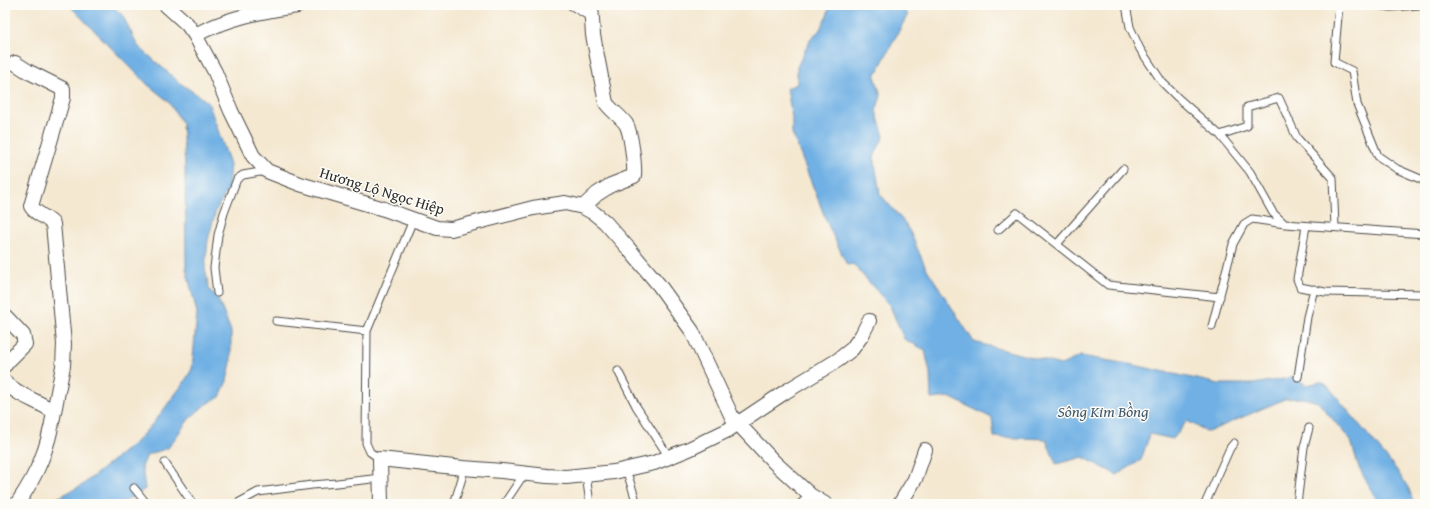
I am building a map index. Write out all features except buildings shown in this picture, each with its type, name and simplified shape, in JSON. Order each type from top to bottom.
[{"type":"street","name":"Hương Lộ Ngọc Hiệp","points":[[166,5],[195,35],[215,72],[231,111],[253,156],[267,171],[300,184],[358,201],[437,228],[451,229],[549,205],[565,203],[583,207],[594,213],[605,222],[628,248],[667,296],[692,331],[732,417],[774,462],[805,499],[825,504]]},
{"type":"street","points":[[195,35],[212,26],[233,19],[263,11],[297,6]]},
{"type":"street","points":[[583,207],[597,194],[611,185],[634,176],[635,168],[630,136],[626,125],[606,104],[597,61],[591,11]]},
{"type":"street","points":[[15,63],[29,72],[64,89],[63,98],[31,206],[34,211],[47,217],[53,224],[64,344],[63,366],[51,432],[43,460],[17,504]]},
{"type":"street","points":[[5,316],[23,335],[25,344],[5,366]]},
{"type":"street","points":[[381,504],[380,459],[566,477],[614,472],[654,463],[739,424],[785,392],[838,360],[852,349],[862,335],[869,321]]},
{"type":"street","points":[[5,382],[9,386],[54,412]]},
{"type":"street","points":[[900,504],[916,479],[925,450]]},
{"type":"lane","points":[[570,5],[591,11]]},
{"type":"lane","points":[[1126,5],[1130,27],[1140,50],[1162,82],[1220,135],[1250,172],[1273,213],[1285,224]]},
{"type":"lane","points":[[1339,5],[1334,62],[1352,71],[1357,104],[1378,156],[1397,169],[1425,181]]},
{"type":"lane","points":[[1375,5],[1391,7],[1419,5]]},
{"type":"lane","points":[[1220,135],[1247,126],[1247,107],[1279,98],[1297,138],[1333,178],[1335,228]]},
{"type":"lane","points":[[1057,244],[1123,169]]},
{"type":"lane","points":[[217,293],[214,268],[218,235],[224,213],[237,179],[243,175],[267,171]]},
{"type":"lane","points":[[998,230],[1017,213],[1108,285],[1220,297]]},
{"type":"lane","points":[[1212,326],[1233,244],[1244,224],[1252,219],[1306,226],[1425,234]]},
{"type":"lane","points":[[380,459],[370,452],[366,443],[367,331],[413,220]]},
{"type":"lane","points":[[1306,226],[1297,279],[1300,286],[1325,292],[1425,294]]},
{"type":"lane","points":[[1298,377],[1307,317],[1314,290]]},
{"type":"lane","points":[[276,321],[367,331]]},
{"type":"lane","points":[[618,371],[636,406],[669,457]]},
{"type":"lane","points":[[1297,504],[1304,447],[1309,428]]},
{"type":"lane","points":[[1205,504],[1230,448],[1234,443]]},
{"type":"lane","points":[[165,463],[193,504]]},
{"type":"lane","points":[[454,504],[462,478],[463,468]]},
{"type":"lane","points":[[626,469],[637,504]]},
{"type":"lane","points":[[504,504],[524,474]]},
{"type":"lane","points":[[586,475],[590,504]]},
{"type":"lane","points":[[236,504],[258,492],[381,478]]},
{"type":"lane","points":[[134,488],[147,504]]},
{"type":"water","points":[[69,5],[112,5],[123,16],[138,46],[180,83],[208,102],[230,164],[228,190],[216,210],[208,240],[205,268],[209,289],[218,299],[231,331],[231,363],[227,381],[220,397],[206,404],[189,419],[168,448],[147,455],[142,467],[145,489],[124,502],[113,504],[50,504],[53,500],[81,486],[136,442],[154,422],[183,384],[192,369],[197,313],[186,268],[185,167],[182,123],[168,101],[147,84]]},
{"type":"water","name":"Sông Kim Bồng","points":[[830,5],[898,5],[908,14],[875,76],[881,96],[876,111],[884,136],[874,157],[880,194],[905,223],[925,266],[974,342],[1061,365],[1081,356],[1134,365],[1219,384],[1253,384],[1295,377],[1306,385],[1320,382],[1327,385],[1396,469],[1409,489],[1414,504],[1379,504],[1359,468],[1351,441],[1318,402],[1303,398],[1285,399],[1208,432],[1187,421],[1173,439],[1150,434],[1141,460],[1117,475],[1083,457],[1056,464],[1046,439],[994,437],[992,418],[949,397],[931,399],[930,373],[925,350],[904,339],[890,306],[853,264],[847,265],[828,225],[792,133],[792,118],[787,88],[797,84],[797,67],[811,38],[819,31],[827,16]]}]
